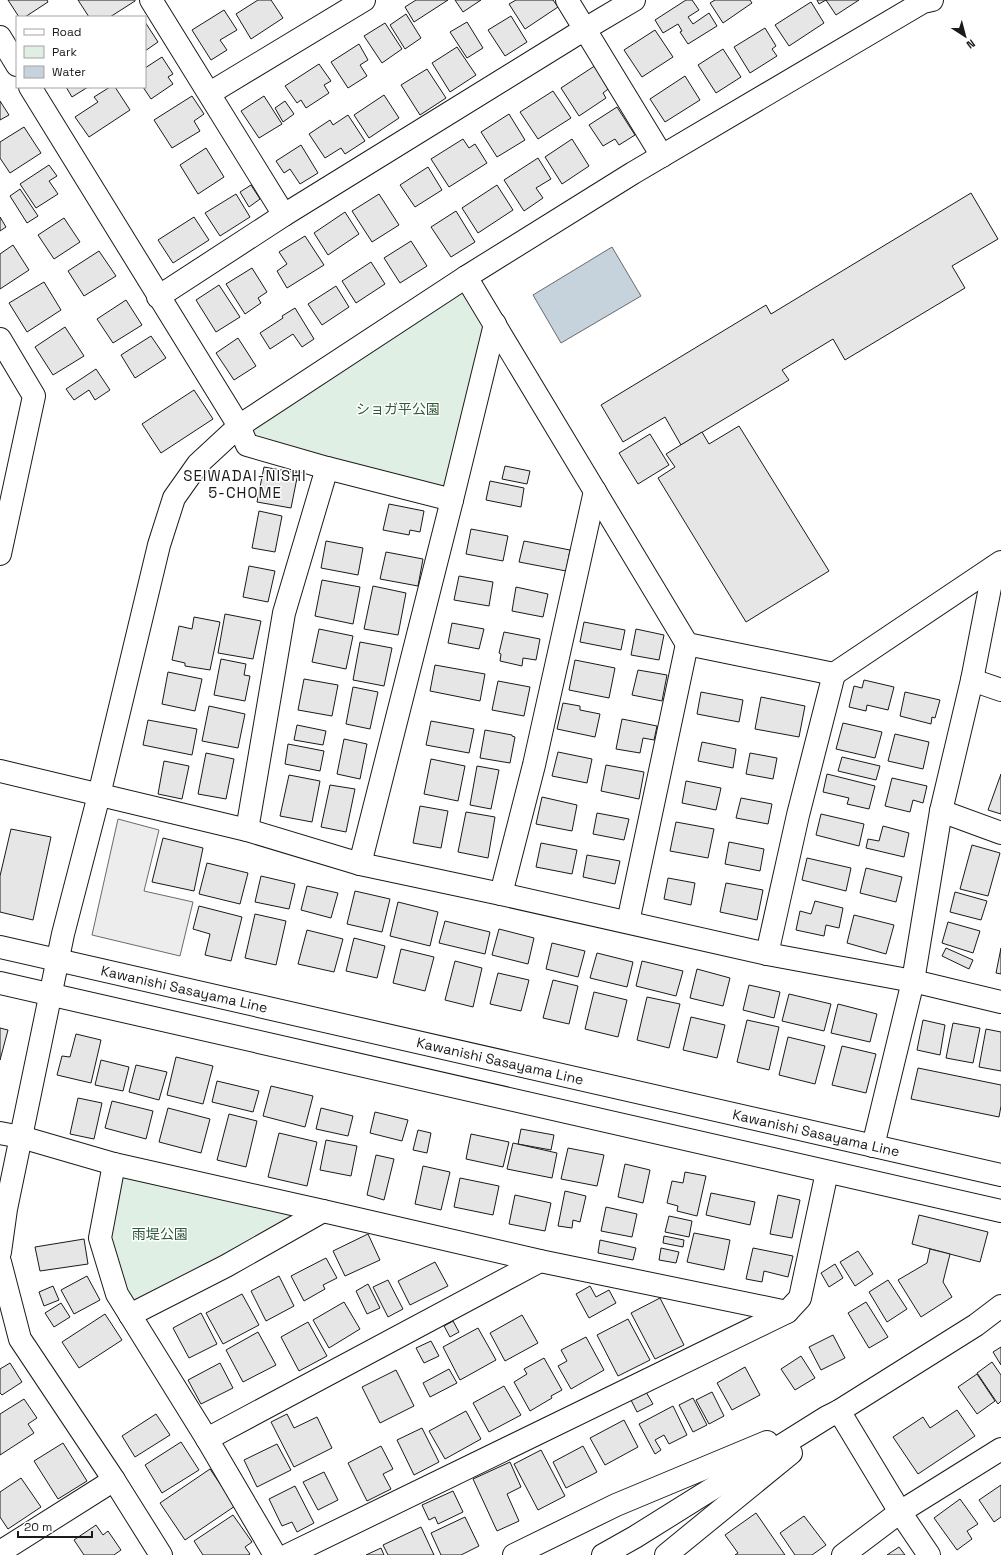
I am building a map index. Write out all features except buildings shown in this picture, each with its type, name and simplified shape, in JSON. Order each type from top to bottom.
[{"type":"street","points":[[151,0],[210,93],[284,215]]},
{"type":"street","points":[[210,93],[364,0]]},
{"type":"street","points":[[567,0],[662,156]]},
{"type":"street","points":[[158,297],[284,215],[634,0]]},
{"type":"street","points":[[0,1252],[6,1209],[57,959],[99,795],[159,545],[174,498],[198,464],[238,426],[466,277],[662,156],[923,2],[932,0]]},
{"type":"street","points":[[0,37],[16,63]]},
{"type":"street","points":[[31,88],[238,426],[247,445],[327,468],[452,500]]},
{"type":"street","points":[[466,277],[687,644],[628,922]]},
{"type":"street","points":[[360,864],[452,500],[494,324]]},
{"type":"street","points":[[0,339],[34,396],[7,481],[0,554]]},
{"type":"street","points":[[247,830],[284,612],[327,468]]},
{"type":"street","points":[[501,894],[534,765],[595,491]]},
{"type":"street","points":[[767,954],[798,814],[834,674],[997,564]]},
{"type":"street","points":[[873,1146],[913,981],[941,811],[972,680],[997,564]]},
{"type":"street","points":[[687,644],[834,674]]},
{"type":"street","points":[[972,680],[1001,690]]},
{"type":"street","points":[[0,771],[247,830],[360,864],[628,922],[767,954],[913,981],[1001,1002]]},
{"type":"street","points":[[941,811],[1001,833]]},
{"type":"street","name":"Kawanishi Sasayama Line","points":[[0,947],[1001,1175]]},
{"type":"street","points":[[0,983],[1001,1211]]},
{"type":"street","points":[[0,1133],[21,1137],[114,1164],[323,1212],[540,1261],[786,1312]]},
{"type":"street","points":[[114,1164],[100,1238],[117,1294],[207,1439],[275,1555]]},
{"type":"street","points":[[288,1555],[786,1312],[800,1298],[827,1172]]},
{"type":"street","points":[[130,1315],[226,1266],[323,1212]]},
{"type":"street","points":[[207,1439],[540,1261]]},
{"type":"street","points":[[0,1262],[20,1340],[114,1480],[161,1555]]},
{"type":"street","points":[[603,1555],[635,1537],[976,1325],[1001,1306]]},
{"type":"street","points":[[833,1414],[929,1555]]},
{"type":"street","points":[[514,1555],[616,1505],[833,1414]]},
{"type":"street","points":[[666,1555],[803,1443],[833,1414]]},
{"type":"street","points":[[843,1555],[900,1512],[1001,1449]]},
{"type":"street","points":[[0,1552],[114,1480]]},
{"type":"green space","name":"ショガ平公園","points":[[466,277],[495,324],[452,500],[247,445],[239,426]]},
{"type":"green space","name":"雨堤公園","points":[[114,1164],[323,1211],[130,1315],[100,1238]]},
{"type":"shaded area","points":[[118,819],[159,830],[144,891],[193,902],[180,956],[92,935]]},
{"type":"water","points":[[612,247],[641,296],[561,343],[533,295]]},
{"type":"district","name":"SEIWADAI-NISHI 5-CHOME","points":[[245,484]]}]
